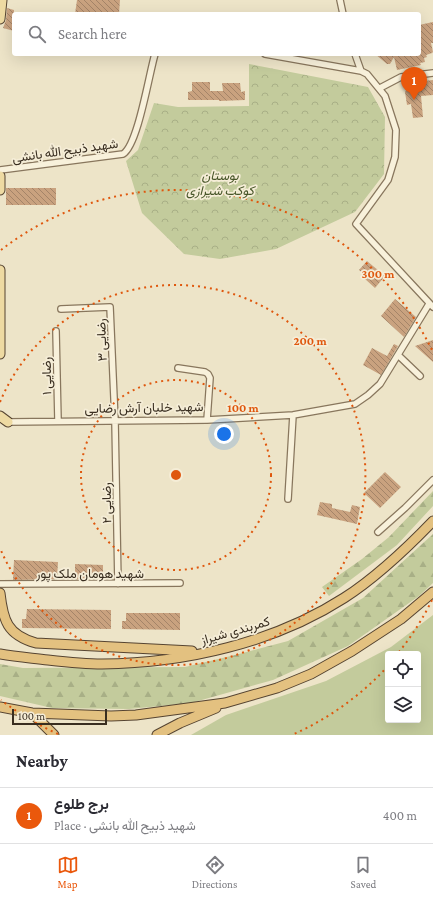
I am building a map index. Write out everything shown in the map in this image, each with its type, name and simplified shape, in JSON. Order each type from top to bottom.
[{"type":"highway","name":"کمربندی شیراز","points":[[4,655],[101,664],[148,662],[212,651],[257,638],[296,624],[338,601],[395,557],[433,521]]},
{"type":"highway","points":[[0,592],[2,612],[9,628],[14,634],[28,641],[36,643],[88,646],[212,651]]},
{"type":"highway","points":[[157,735],[180,723],[225,704],[277,688],[311,674],[352,652],[401,619],[433,592]]},
{"type":"highway","points":[[0,707],[32,713],[86,716],[136,716],[225,704]]},
{"type":"highway","points":[[32,713],[54,735]]},
{"type":"main road","points":[[0,19],[2,0]]},
{"type":"main road","points":[[0,176],[0,189]]},
{"type":"main road","points":[[0,270],[0,354]]},
{"type":"main road","points":[[0,416],[4,424]]},
{"type":"street","points":[[340,0],[343,12]]},
{"type":"street","name":"شهید ذبیح الله بانشی","points":[[0,170],[123,154],[126,152],[135,132],[154,56]]},
{"type":"street","points":[[276,56],[361,72],[367,74],[380,88],[390,108],[396,130],[395,157],[388,180],[356,224],[431,305]]},
{"type":"street","points":[[356,56],[361,72]]},
{"type":"street","points":[[380,88],[401,77],[433,73]]},
{"type":"street","name":"شهید خلبان آرش رضایی","points":[[4,424],[58,421],[207,420],[293,415],[355,404],[380,384],[431,305]]},
{"type":"street","name":"رضایی ۳","points":[[61,309],[110,307],[115,421]]},
{"type":"street","name":"رضایی ۱","points":[[56,331],[58,421]]},
{"type":"street","points":[[398,355],[420,376]]},
{"type":"street","points":[[178,368],[205,372],[208,374],[210,378],[207,420]]},
{"type":"street","points":[[288,499],[293,415]]},
{"type":"street","name":"رضایی ۲","points":[[115,421],[118,584]]},
{"type":"street","points":[[378,532],[406,508],[433,480]]},
{"type":"street","name":"شهید هومان ملک پور","points":[[0,584],[180,583]]},
{"type":"green space","name":"بوستان کوکب شیرازی","points":[[249,64],[368,87],[385,117],[384,174],[355,212],[276,249],[220,259],[184,254],[142,213],[126,161],[138,150],[154,103],[178,107],[249,106]]},
{"type":"green space","points":[[433,491],[433,506],[397,545],[329,596],[322,587],[362,559],[389,537]]},
{"type":"green space","points":[[433,534],[433,583],[419,596],[348,646],[273,680],[191,703],[129,709],[52,708],[0,696],[0,664],[23,668],[185,667],[288,641],[363,598]]},
{"type":"green space","points":[[433,615],[433,735],[191,735],[226,715],[326,681],[391,647]]},
{"type":"building","points":[[77,0],[120,0],[119,12],[75,12]]},
{"type":"building","points":[[7,8],[14,10],[14,12],[12,12],[12,30],[3,28],[6,20]]},
{"type":"building","points":[[433,22],[433,43],[431,43],[433,52],[426,55],[427,57],[424,58],[425,62],[420,63],[421,65],[397,70],[394,57],[390,64],[387,64],[377,56],[421,56],[421,25]]},
{"type":"building","points":[[433,80],[433,95],[421,96],[423,117],[413,118],[411,104],[407,105],[405,92],[409,85],[424,84],[424,81]]},
{"type":"building","points":[[192,82],[210,82],[210,91],[223,91],[222,83],[240,83],[241,92],[245,91],[245,100],[188,100],[188,92],[192,91]]},
{"type":"building","points":[[6,188],[56,188],[56,205],[6,205]]},
{"type":"building","points":[[367,261],[385,276],[375,288],[365,279],[367,277],[359,270]]},
{"type":"building","points":[[395,299],[416,317],[404,337],[381,316]]},
{"type":"building","points":[[433,340],[433,362],[415,346]]},
{"type":"building","points":[[394,344],[398,346],[381,375],[363,365],[372,348],[387,356]]},
{"type":"building","points":[[385,472],[401,487],[380,508],[364,493]]},
{"type":"building","points":[[320,502],[332,504],[332,508],[350,512],[352,505],[360,507],[357,524],[317,515]]},
{"type":"building","points":[[14,560],[58,562],[57,579],[13,580]]},
{"type":"building","points":[[75,564],[103,565],[103,579],[75,579]]},
{"type":"building","points":[[27,609],[111,610],[111,629],[22,628],[22,619],[26,619]]},
{"type":"building","points":[[126,613],[180,613],[180,630],[122,629],[122,621],[126,621]]},
{"type":"place","name":"برج طلوع","points":[[414,100]]}]
